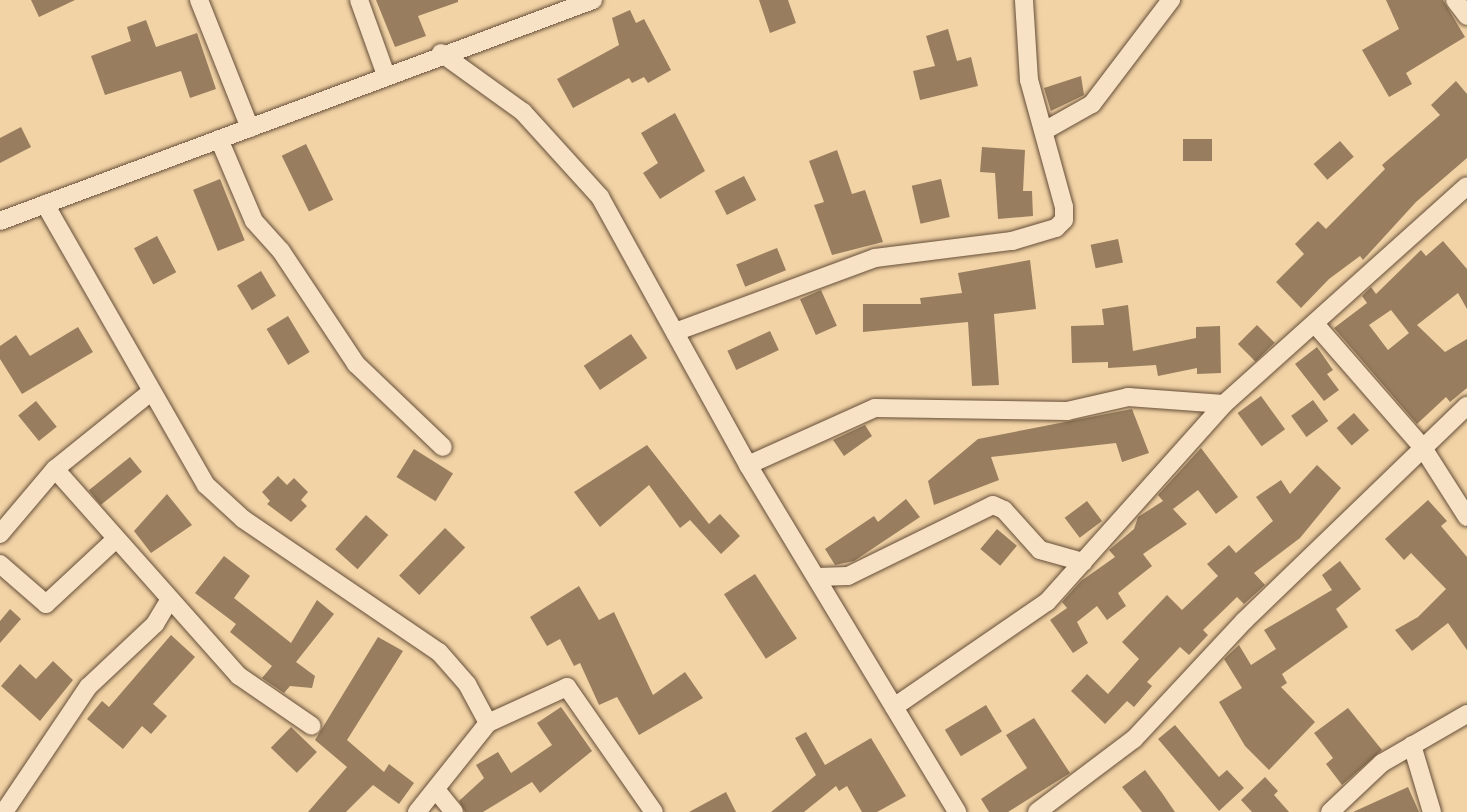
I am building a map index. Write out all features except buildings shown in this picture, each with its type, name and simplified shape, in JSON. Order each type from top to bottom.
[{"type":"street","points":[[199,0],[250,128]]},
{"type":"street","points":[[359,0],[386,75]]},
{"type":"street","points":[[0,221],[250,128],[550,8],[593,0]]},
{"type":"street","points":[[675,332],[875,258],[1012,241],[1056,228],[1064,220],[1064,207],[1029,80],[1024,0]]},
{"type":"street","points":[[1044,131],[1092,105],[1171,0]]},
{"type":"street","points":[[1455,0],[1467,16]]},
{"type":"street","points":[[441,53],[523,112],[584,174],[748,465],[957,812]]},
{"type":"street","points":[[219,140],[254,221],[282,251],[356,364],[442,447]]},
{"type":"street","points":[[894,707],[1019,625],[1083,562],[1224,404],[1467,186]]},
{"type":"street","points":[[45,204],[206,485],[224,504],[439,652],[467,684],[488,723]]},
{"type":"street","points":[[1315,324],[1423,448],[1467,518]]},
{"type":"street","points":[[0,534],[55,469],[152,391]]},
{"type":"street","points":[[748,465],[874,408],[1066,411],[1128,397],[1224,404]]},
{"type":"street","points":[[1037,812],[1134,738],[1244,621],[1467,406]]},
{"type":"street","points":[[55,469],[239,676],[312,726]]},
{"type":"street","points":[[817,577],[848,576],[993,506],[1004,510],[1040,550],[1083,562]]},
{"type":"street","points":[[0,564],[46,604],[116,539]]},
{"type":"street","points":[[4,812],[88,687],[155,624],[170,599]]},
{"type":"street","points":[[417,812],[437,791],[488,723],[557,688],[574,690],[654,812]]},
{"type":"street","points":[[1330,812],[1382,763],[1467,714]]},
{"type":"street","points":[[1412,745],[1432,812]]},
{"type":"street","points":[[437,791],[454,812]]}]
